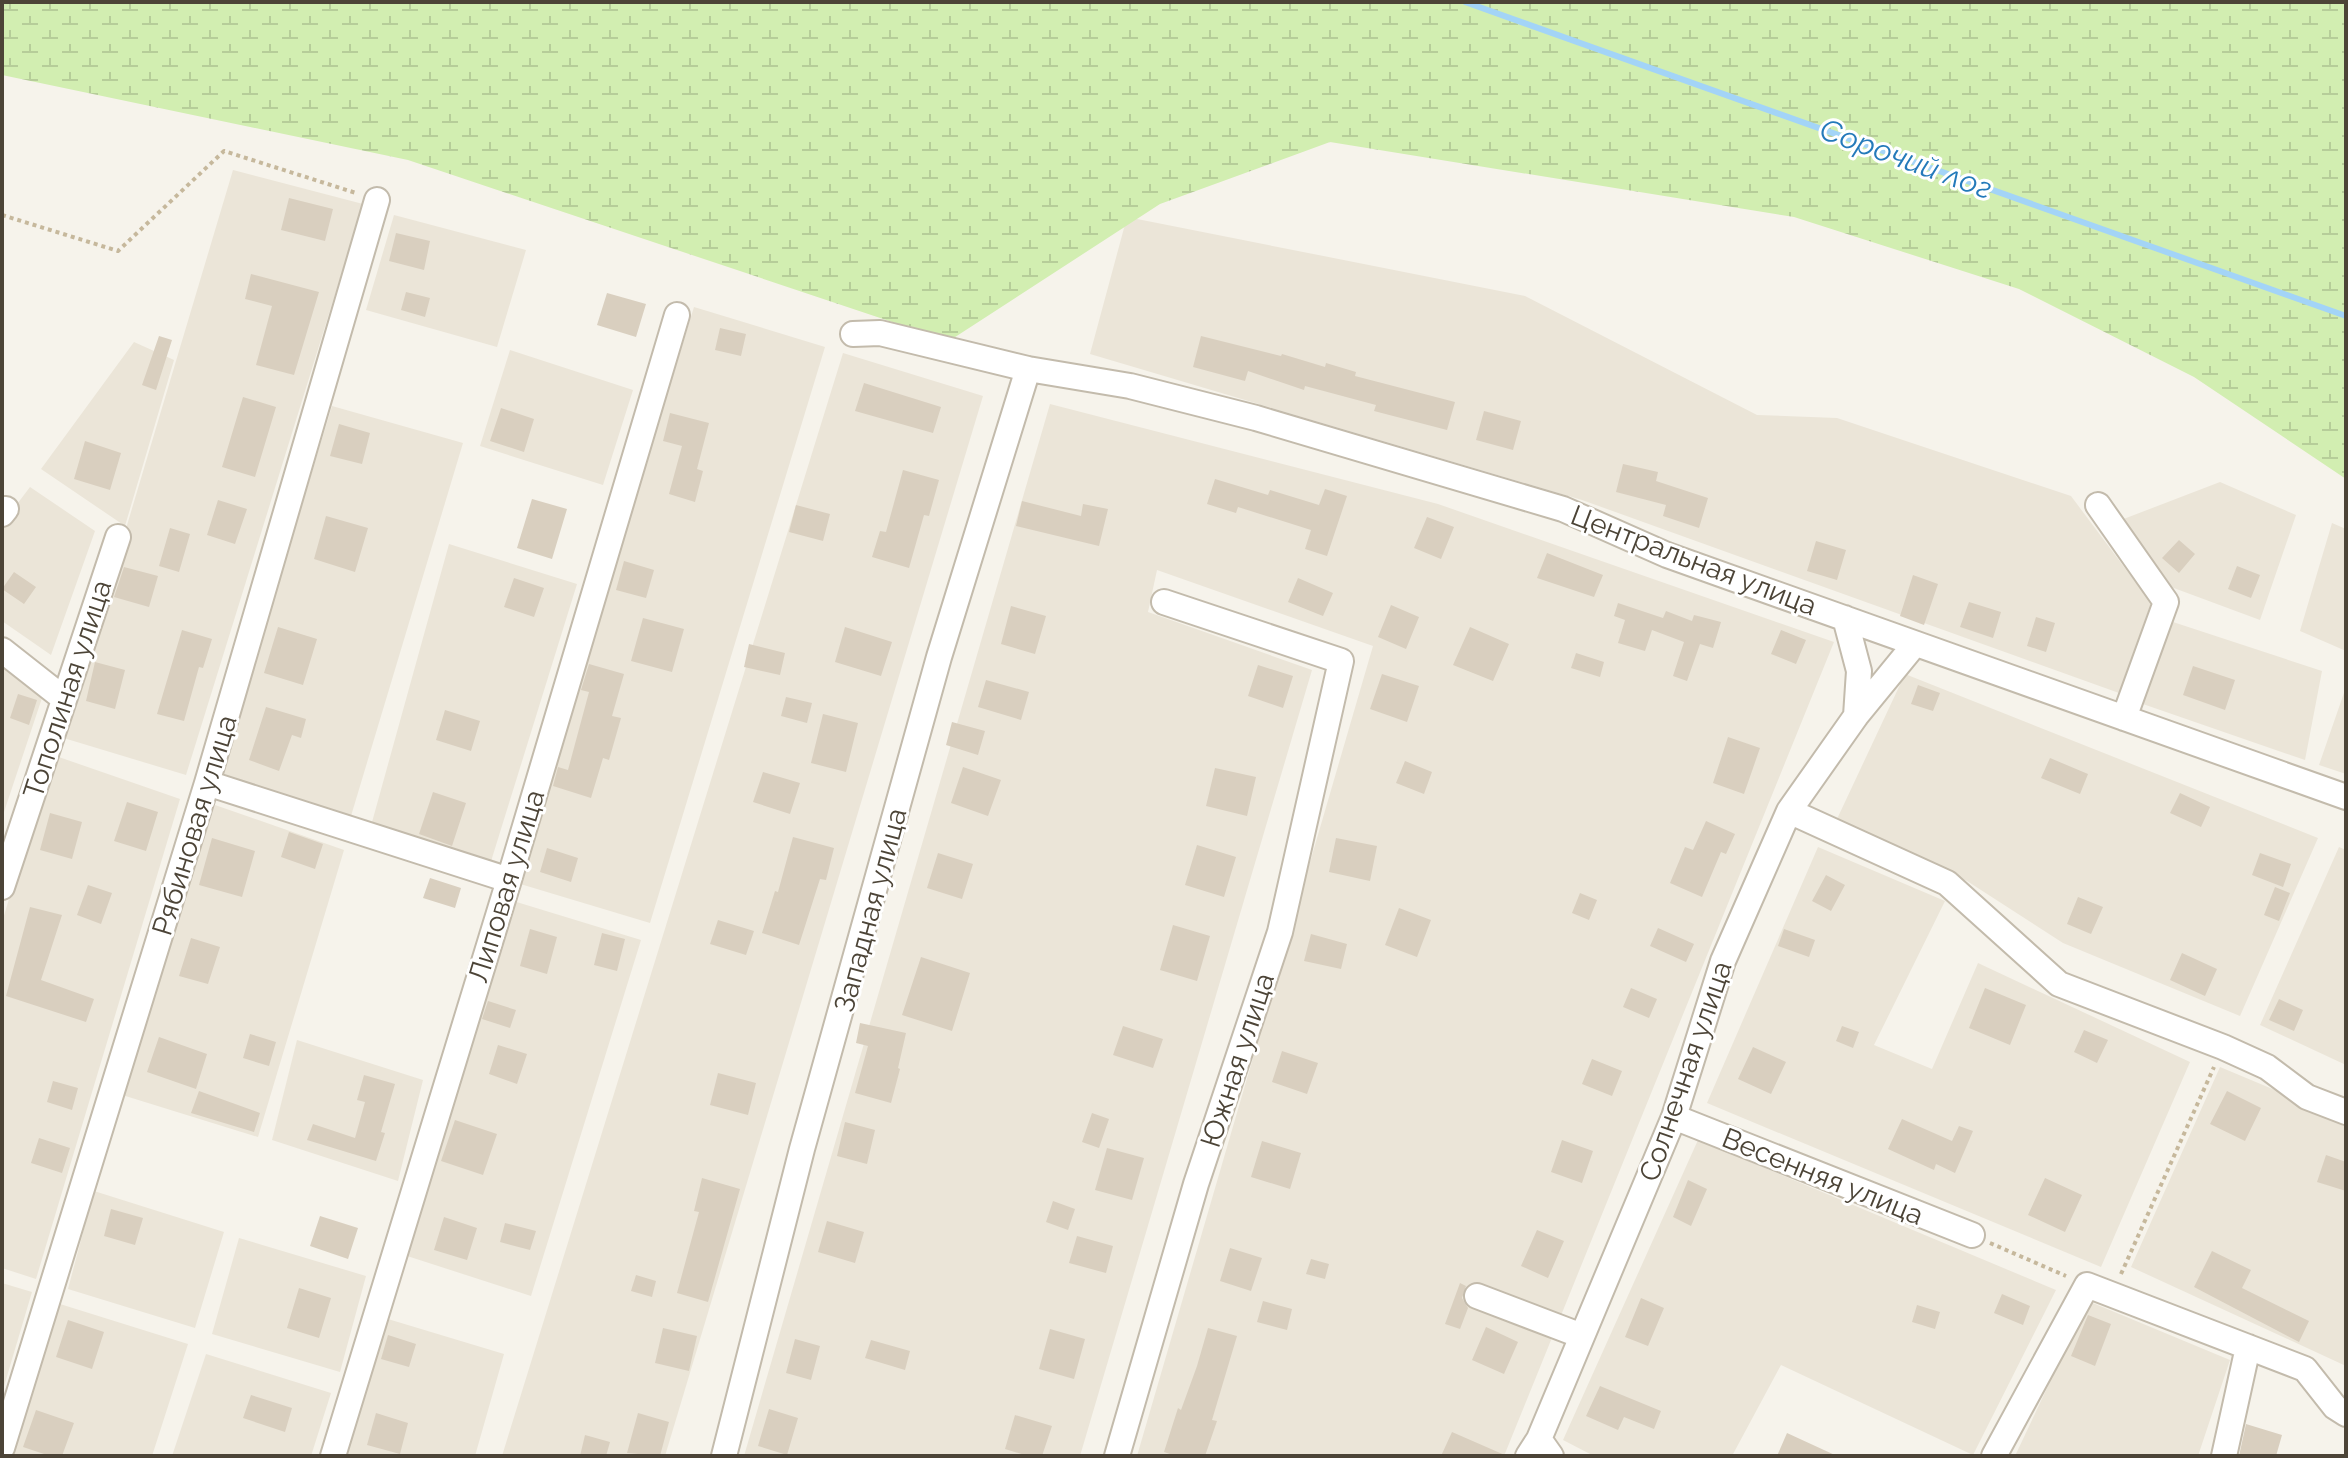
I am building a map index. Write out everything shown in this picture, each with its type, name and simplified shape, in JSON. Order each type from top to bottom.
[{"type":"street","name":"Рябиновая улица","points":[[2,1448],[207,783],[377,200]]},
{"type":"street","name":"Липовая улица","points":[[333,1456],[677,315]]},
{"type":"street","name":"Центральная улица","points":[[853,334],[880,333],[1028,369],[1130,386],[1256,418],[1548,504],[1667,555],[2346,797]]},
{"type":"street","name":"Западная улица","points":[[724,1456],[802,1149],[939,657],[1028,369]]},
{"type":"street","points":[[2098,505],[2166,602],[2124,718]]},
{"type":"street","name":"Тополиная улица","points":[[2,887],[118,537]]},
{"type":"street","name":"Южная улица","points":[[1117,1456],[1196,1184],[1280,932],[1341,661],[1164,602]]},
{"type":"street","points":[[1845,618],[1859,671],[1856,716]]},
{"type":"street","name":"Солнечная улица","points":[[1539,1450],[1582,1336],[1674,1117],[1723,961],[1789,811],[1856,716],[1915,644]]},
{"type":"street","points":[[2,650],[63,698]]},
{"type":"street","points":[[207,783],[509,880]]},
{"type":"street","points":[[1789,811],[1947,883],[2059,984],[2223,1047],[2267,1067],[2307,1097],[2346,1112]]},
{"type":"street","name":"Весенняя улица","points":[[1674,1117],[1972,1235]]},
{"type":"street","points":[[1994,1456],[2087,1285],[2305,1369],[2335,1407],[2346,1414]]},
{"type":"street","points":[[1477,1296],[1582,1336]]},
{"type":"street","points":[[2224,1456],[2248,1347]]},
{"type":"path","points":[[2,215],[118,251],[224,151],[377,200]]},
{"type":"path","points":[[2111,1295],[2223,1047]]},
{"type":"path","points":[[1972,1235],[2087,1285]]},
{"type":"shaded area","points":[[233,170],[363,204],[186,775],[57,736],[119,552]]},
{"type":"shaded area","points":[[394,215],[526,250],[497,347],[366,310]]},
{"type":"shaded area","points":[[1127,217],[1525,296],[1757,415],[1837,418],[2071,496],[2151,603],[2119,693],[1582,500],[1090,354]]},
{"type":"shaded area","points":[[694,307],[825,347],[650,923],[517,883]]},
{"type":"shaded area","points":[[134,342],[174,360],[125,526],[41,469]]},
{"type":"shaded area","points":[[510,350],[633,390],[603,485],[480,446]]},
{"type":"shaded area","points":[[843,353],[983,396],[665,1456],[502,1456]]},
{"type":"shaded area","points":[[1050,404],[1438,504],[1834,642],[1504,1456],[1137,1456],[1373,646],[1157,570],[1148,612],[1312,670],[1080,1456],[744,1456]]},
{"type":"shaded area","points":[[332,406],[463,443],[348,826],[216,787]]},
{"type":"shaded area","points":[[2220,482],[2296,515],[2260,620],[2163,584],[2121,520]]},
{"type":"shaded area","points":[[30,487],[95,531],[51,655],[2,621],[2,524]]},
{"type":"shaded area","points":[[2332,523],[2346,529],[2346,651],[2300,631]]},
{"type":"shaded area","points":[[449,544],[577,584],[488,871],[369,833]]},
{"type":"shaded area","points":[[2173,622],[2322,671],[2305,760],[2140,703]]},
{"type":"shaded area","points":[[2,665],[43,695],[2,818]]},
{"type":"shaded area","points":[[1905,674],[2318,838],[2240,1016],[2063,943],[1967,881],[1837,819]]},
{"type":"shaded area","points":[[2346,687],[2346,774],[2319,765]]},
{"type":"shaded area","points":[[53,755],[180,799],[36,1279],[2,1268],[2,922]]},
{"type":"shaded area","points":[[215,805],[344,850],[258,1137],[119,1094]]},
{"type":"shaded area","points":[[1818,847],[1945,901],[1874,1045],[1932,1069],[1978,963],[2190,1062],[2101,1267],[1707,1103]]},
{"type":"shaded area","points":[[2339,847],[2346,850],[2346,1065],[2260,1025]]},
{"type":"shaded area","points":[[510,900],[641,940],[531,1296],[401,1254]]},
{"type":"shaded area","points":[[297,1040],[423,1080],[398,1181],[272,1140]]},
{"type":"shaded area","points":[[2220,1067],[2346,1120],[2346,1366],[2131,1267]]},
{"type":"shaded area","points":[[1698,1140],[2056,1290],[1973,1455],[1781,1365],[1732,1456],[1594,1456],[1563,1440]]},
{"type":"shaded area","points":[[94,1191],[224,1232],[195,1328],[68,1289]]},
{"type":"shaded area","points":[[239,1238],[366,1276],[340,1372],[212,1334]]},
{"type":"shaded area","points":[[2,1283],[32,1292],[2,1393]]},
{"type":"shaded area","points":[[2088,1301],[2230,1360],[2198,1456],[2015,1456]]},
{"type":"shaded area","points":[[60,1304],[188,1344],[152,1456],[12,1456]]},
{"type":"shaded area","points":[[378,1316],[504,1354],[475,1456],[340,1456]]},
{"type":"shaded area","points":[[206,1354],[331,1393],[311,1456],[172,1456]]},
{"type":"green space","points":[[2,2],[2346,2],[2346,479],[2194,377],[2019,289],[1794,217],[1330,142],[1160,204],[949,341],[408,160],[2,75]]},
{"type":"building","points":[[289,198],[333,209],[325,241],[281,230]]},
{"type":"building","points":[[396,233],[430,241],[424,270],[389,261]]},
{"type":"building","points":[[251,274],[319,292],[294,375],[256,365],[272,306],[245,299]]},
{"type":"building","points":[[406,292],[430,298],[425,317],[401,310]]},
{"type":"building","points":[[607,293],[646,304],[636,337],[597,325]]},
{"type":"building","points":[[720,328],[746,334],[741,356],[715,350]]},
{"type":"building","points":[[159,336],[172,340],[156,390],[142,385]]},
{"type":"building","points":[[1201,336],[1325,367],[1326,363],[1356,372],[1355,376],[1455,402],[1447,430],[1374,411],[1376,405],[1305,386],[1304,390],[1248,371],[1245,381],[1193,367]]},
{"type":"building","points":[[864,383],[941,407],[933,433],[855,411]]},
{"type":"building","points":[[243,397],[276,407],[255,477],[222,467]]},
{"type":"building","points":[[501,408],[534,419],[524,452],[490,441]]},
{"type":"building","points":[[1484,411],[1521,421],[1513,450],[1476,440]]},
{"type":"building","points":[[670,413],[709,423],[697,469],[703,471],[695,502],[669,494],[682,446],[663,441]]},
{"type":"building","points":[[339,424],[370,433],[362,464],[330,456]]},
{"type":"building","points":[[85,441],[121,453],[110,490],[74,479]]},
{"type":"building","points":[[1623,464],[1658,472],[1656,481],[1708,498],[1699,528],[1663,516],[1666,505],[1616,492]]},
{"type":"building","points":[[903,470],[939,480],[929,516],[924,515],[909,568],[872,557],[880,531],[886,532]]},
{"type":"building","points":[[1215,479],[1268,495],[1270,490],[1319,505],[1325,489],[1347,496],[1327,556],[1305,549],[1311,530],[1238,507],[1236,513],[1207,504]]},
{"type":"building","points":[[532,499],[567,509],[552,559],[517,548]]},
{"type":"building","points":[[218,500],[247,509],[235,544],[207,535]]},
{"type":"building","points":[[1022,501],[1081,516],[1083,504],[1108,509],[1099,546],[1016,526]]},
{"type":"building","points":[[796,505],[830,514],[823,541],[789,532]]},
{"type":"building","points":[[326,516],[368,528],[355,572],[314,559]]},
{"type":"building","points":[[1427,517],[1454,527],[1441,559],[1414,548]]},
{"type":"building","points":[[170,528],[190,534],[179,572],[159,566]]},
{"type":"building","points":[[2179,540],[2195,554],[2179,573],[2162,558]]},
{"type":"building","points":[[1816,541],[1846,550],[1837,580],[1807,571]]},
{"type":"building","points":[[1547,553],[1603,575],[1594,597],[1537,578]]},
{"type":"building","points":[[624,561],[654,570],[646,598],[616,590]]},
{"type":"building","points":[[2237,566],[2260,575],[2251,598],[2228,589]]},
{"type":"building","points":[[124,567],[158,576],[149,607],[114,597]]},
{"type":"building","points":[[14,572],[36,587],[24,604],[2,589]]},
{"type":"building","points":[[1913,575],[1938,584],[1924,625],[1900,616]]},
{"type":"building","points":[[514,578],[544,588],[534,617],[504,607]]},
{"type":"building","points":[[1298,578],[1333,593],[1323,616],[1288,602]]},
{"type":"building","points":[[1969,602],[2001,612],[1993,638],[1960,627]]},
{"type":"building","points":[[1618,603],[1663,618],[1666,611],[1692,621],[1694,615],[1721,622],[1713,648],[1700,644],[1687,681],[1673,676],[1684,642],[1652,630],[1645,651],[1618,643],[1625,620],[1614,616]]},
{"type":"building","points":[[1391,605],[1419,617],[1406,649],[1378,637]]},
{"type":"building","points":[[1011,606],[1046,616],[1035,654],[1001,644]]},
{"type":"building","points":[[2036,617],[2055,623],[2046,652],[2027,646]]},
{"type":"building","points":[[643,618],[684,629],[672,672],[631,661]]},
{"type":"building","points":[[278,627],[317,639],[303,685],[264,673]]},
{"type":"building","points":[[845,627],[892,642],[881,676],[835,662]]},
{"type":"building","points":[[1470,627],[1509,644],[1493,681],[1453,665]]},
{"type":"building","points":[[182,630],[212,639],[203,668],[199,667],[184,721],[157,714]]},
{"type":"building","points":[[1781,630],[1806,640],[1796,664],[1771,654]]},
{"type":"building","points":[[749,644],[785,653],[780,675],[744,667]]},
{"type":"building","points":[[1576,653],[1604,662],[1600,677],[1571,668]]},
{"type":"building","points":[[95,662],[125,670],[115,709],[86,701]]},
{"type":"building","points":[[589,664],[624,674],[612,716],[621,718],[609,760],[603,758],[591,798],[553,786],[558,767],[568,770],[589,692],[581,690]]},
{"type":"building","points":[[1258,665],[1293,676],[1283,708],[1248,696]]},
{"type":"building","points":[[2193,666],[2235,680],[2225,710],[2183,695]]},
{"type":"building","points":[[1382,674],[1419,686],[1407,722],[1370,709]]},
{"type":"building","points":[[986,680],[1029,692],[1021,720],[978,707]]},
{"type":"building","points":[[1918,685],[1940,693],[1933,711],[1911,704]]},
{"type":"building","points":[[18,694],[37,700],[29,725],[10,718]]},
{"type":"building","points":[[786,697],[812,703],[807,723],[781,716]]},
{"type":"building","points":[[266,707],[306,719],[301,738],[292,735],[279,771],[249,760]]},
{"type":"building","points":[[445,710],[480,721],[471,751],[436,740]]},
{"type":"building","points":[[823,714],[858,723],[846,772],[811,763]]},
{"type":"building","points":[[952,722],[985,731],[978,755],[946,745]]},
{"type":"building","points":[[1728,737],[1760,748],[1744,794],[1713,783]]},
{"type":"building","points":[[2050,758],[2088,774],[2080,794],[2041,778]]},
{"type":"building","points":[[1405,761],[1432,772],[1424,794],[1396,783]]},
{"type":"building","points":[[963,767],[1001,780],[988,816],[951,803]]},
{"type":"building","points":[[1215,768],[1256,777],[1247,816],[1206,806]]},
{"type":"building","points":[[763,772],[800,783],[790,814],[753,802]]},
{"type":"building","points":[[433,792],[466,803],[452,846],[419,834]]},
{"type":"building","points":[[2180,793],[2210,807],[2201,827],[2170,813]]},
{"type":"building","points":[[127,802],[158,812],[146,851],[114,841]]},
{"type":"building","points":[[50,813],[82,822],[72,859],[40,850]]},
{"type":"building","points":[[1706,821],[1735,834],[1726,854],[1721,852],[1702,897],[1670,883],[1685,847],[1693,850]]},
{"type":"building","points":[[289,832],[323,844],[315,869],[281,857]]},
{"type":"building","points":[[793,837],[834,848],[826,880],[820,879],[799,945],[762,933],[775,891],[778,892]]},
{"type":"building","points":[[212,838],[255,851],[242,897],[199,885]]},
{"type":"building","points":[[1336,838],[1377,846],[1370,881],[1329,872]]},
{"type":"building","points":[[1197,845],[1236,857],[1224,897],[1185,885]]},
{"type":"building","points":[[547,848],[578,858],[571,882],[540,872]]},
{"type":"building","points":[[938,853],[973,864],[962,899],[927,888]]},
{"type":"building","points":[[2260,853],[2291,864],[2283,887],[2252,875]]},
{"type":"building","points":[[1826,875],[1845,885],[1831,911],[1812,901]]},
{"type":"building","points":[[430,878],[461,888],[455,908],[423,898]]},
{"type":"building","points":[[88,885],[112,893],[101,924],[77,915]]},
{"type":"building","points":[[2275,887],[2290,893],[2279,921],[2264,915]]},
{"type":"building","points":[[1580,893],[1597,900],[1589,920],[1572,913]]},
{"type":"building","points":[[2078,897],[2103,907],[2091,934],[2067,924]]},
{"type":"building","points":[[30,907],[62,915],[41,980],[94,999],[86,1022],[6,996]]},
{"type":"building","points":[[1399,908],[1431,920],[1417,957],[1385,945]]},
{"type":"building","points":[[718,920],[754,931],[746,955],[710,944]]},
{"type":"building","points":[[1173,925],[1210,936],[1197,981],[1160,970]]},
{"type":"building","points":[[1658,928],[1694,944],[1686,962],[1650,946]]},
{"type":"building","points":[[530,929],[557,937],[547,974],[520,966]]},
{"type":"building","points":[[1784,929],[1815,940],[1809,957],[1778,946]]},
{"type":"building","points":[[602,933],[625,939],[617,971],[594,965]]},
{"type":"building","points":[[1311,934],[1347,944],[1341,969],[1304,961]]},
{"type":"building","points":[[191,938],[220,947],[208,984],[179,976]]},
{"type":"building","points":[[2182,953],[2217,969],[2205,996],[2170,980]]},
{"type":"building","points":[[921,957],[970,973],[952,1031],[902,1015]]},
{"type":"building","points":[[1631,988],[1657,999],[1649,1018],[1623,1007]]},
{"type":"building","points":[[1985,988],[2026,1005],[2010,1045],[1969,1028]]},
{"type":"building","points":[[2279,999],[2303,1010],[2294,1031],[2269,1020]]},
{"type":"building","points":[[488,1001],[516,1010],[510,1028],[482,1019]]},
{"type":"building","points":[[860,1023],[906,1033],[891,1103],[855,1093],[868,1046],[856,1043]]},
{"type":"building","points":[[1123,1026],[1163,1039],[1153,1068],[1113,1055]]},
{"type":"building","points":[[1842,1026],[1859,1032],[1853,1048],[1836,1041]]},
{"type":"building","points":[[2084,1030],[2108,1040],[2097,1063],[2074,1052]]},
{"type":"building","points":[[250,1034],[276,1042],[269,1066],[243,1058]]},
{"type":"building","points":[[159,1037],[207,1054],[196,1089],[147,1072]]},
{"type":"building","points":[[498,1045],[527,1054],[517,1084],[489,1074]]},
{"type":"building","points":[[1753,1047],[1786,1062],[1771,1094],[1738,1079]]},
{"type":"building","points":[[1282,1051],[1318,1063],[1307,1094],[1272,1082]]},
{"type":"building","points":[[1592,1059],[1622,1071],[1612,1096],[1582,1084]]},
{"type":"building","points":[[718,1073],[756,1083],[748,1115],[710,1105]]},
{"type":"building","points":[[364,1075],[395,1084],[376,1161],[307,1140],[313,1124],[355,1138],[365,1102],[357,1100]]},
{"type":"building","points":[[53,1081],[78,1088],[72,1110],[47,1102]]},
{"type":"building","points":[[199,1091],[260,1113],[254,1132],[191,1113]]},
{"type":"building","points":[[2227,1091],[2261,1108],[2245,1141],[2210,1124]]},
{"type":"building","points":[[1092,1113],[1109,1119],[1099,1148],[1082,1142]]},
{"type":"building","points":[[1902,1119],[1952,1141],[1959,1126],[1973,1131],[1955,1173],[1936,1164],[1934,1170],[1888,1149]]},
{"type":"building","points":[[455,1120],[497,1134],[483,1175],[441,1161]]},
{"type":"building","points":[[845,1122],[875,1130],[867,1164],[837,1156]]},
{"type":"building","points":[[39,1138],[70,1148],[62,1173],[31,1163]]},
{"type":"building","points":[[1562,1140],[1593,1151],[1582,1183],[1551,1172]]},
{"type":"building","points":[[1262,1141],[1301,1153],[1290,1189],[1251,1177]]},
{"type":"building","points":[[1107,1148],[1144,1158],[1132,1200],[1095,1190]]},
{"type":"building","points":[[2326,1155],[2346,1162],[2346,1191],[2317,1182]]},
{"type":"building","points":[[702,1178],[740,1189],[708,1302],[677,1293],[699,1212],[694,1211]]},
{"type":"building","points":[[2045,1178],[2082,1195],[2065,1232],[2028,1215]]},
{"type":"building","points":[[1688,1180],[1707,1189],[1691,1226],[1673,1217]]},
{"type":"building","points":[[1053,1201],[1075,1209],[1068,1230],[1046,1222]]},
{"type":"building","points":[[111,1209],[143,1218],[135,1245],[104,1236]]},
{"type":"building","points":[[320,1216],[358,1228],[348,1259],[310,1246]]},
{"type":"building","points":[[444,1217],[477,1228],[467,1260],[434,1250]]},
{"type":"building","points":[[827,1221],[864,1232],[855,1263],[818,1252]]},
{"type":"building","points":[[505,1223],[536,1231],[530,1250],[500,1242]]},
{"type":"building","points":[[1537,1230],[1564,1241],[1548,1278],[1521,1266]]},
{"type":"building","points":[[1077,1236],[1113,1246],[1106,1273],[1069,1263]]},
{"type":"building","points":[[1230,1248],[1262,1258],[1251,1291],[1220,1281]]},
{"type":"building","points":[[2212,1251],[2251,1270],[2242,1288],[2309,1321],[2299,1342],[2194,1287]]},
{"type":"building","points":[[1311,1259],[1329,1264],[1325,1279],[1306,1274]]},
{"type":"building","points":[[636,1275],[656,1281],[652,1297],[631,1291]]},
{"type":"building","points":[[1460,1283],[1466,1286],[1462,1298],[1468,1308],[1460,1329],[1445,1324]]},
{"type":"building","points":[[299,1288],[331,1298],[319,1338],[287,1328]]},
{"type":"building","points":[[2002,1294],[2030,1306],[2023,1325],[1994,1313]]},
{"type":"building","points":[[1641,1298],[1664,1308],[1648,1346],[1625,1337]]},
{"type":"building","points":[[1263,1301],[1292,1309],[1287,1330],[1257,1322]]},
{"type":"building","points":[[1917,1305],[1940,1312],[1935,1329],[1912,1322]]},
{"type":"building","points":[[2088,1315],[2111,1324],[2095,1366],[2071,1356]]},
{"type":"building","points":[[68,1320],[104,1332],[92,1369],[56,1357]]},
{"type":"building","points":[[1486,1327],[1518,1342],[1504,1374],[1472,1360]]},
{"type":"building","points":[[663,1328],[697,1336],[689,1371],[655,1363]]},
{"type":"building","points":[[1208,1328],[1237,1336],[1212,1420],[1217,1421],[1205,1456],[1176,1456],[1164,1452]]},
{"type":"building","points":[[1050,1329],[1085,1339],[1074,1379],[1039,1369]]},
{"type":"building","points":[[388,1335],[416,1344],[409,1367],[381,1359]]},
{"type":"building","points":[[795,1339],[820,1346],[811,1380],[786,1373]]},
{"type":"building","points":[[871,1340],[910,1351],[905,1370],[865,1358]]},
{"type":"building","points":[[1600,1386],[1661,1411],[1654,1429],[1624,1417],[1618,1430],[1586,1416]]},
{"type":"building","points":[[251,1395],[292,1408],[285,1432],[243,1418]]},
{"type":"building","points":[[769,1409],[798,1418],[787,1455],[758,1446]]},
{"type":"building","points":[[36,1410],[74,1423],[62,1456],[50,1456],[23,1447]]},
{"type":"building","points":[[376,1413],[408,1423],[400,1454],[367,1445]]},
{"type":"building","points":[[638,1413],[669,1422],[660,1456],[627,1453]]},
{"type":"building","points":[[1015,1415],[1052,1426],[1042,1456],[1028,1456],[1005,1449]]},
{"type":"building","points":[[2246,1424],[2282,1435],[2276,1456],[2239,1456]]},
{"type":"building","points":[[1452,1432],[1507,1456],[1441,1456]]},
{"type":"building","points":[[1787,1433],[1837,1456],[1777,1456]]},
{"type":"building","points":[[585,1435],[610,1442],[606,1456],[580,1456]]},
{"type":"waterway","name":"Сорочий лог","points":[[1465,2],[2346,316]]}]
